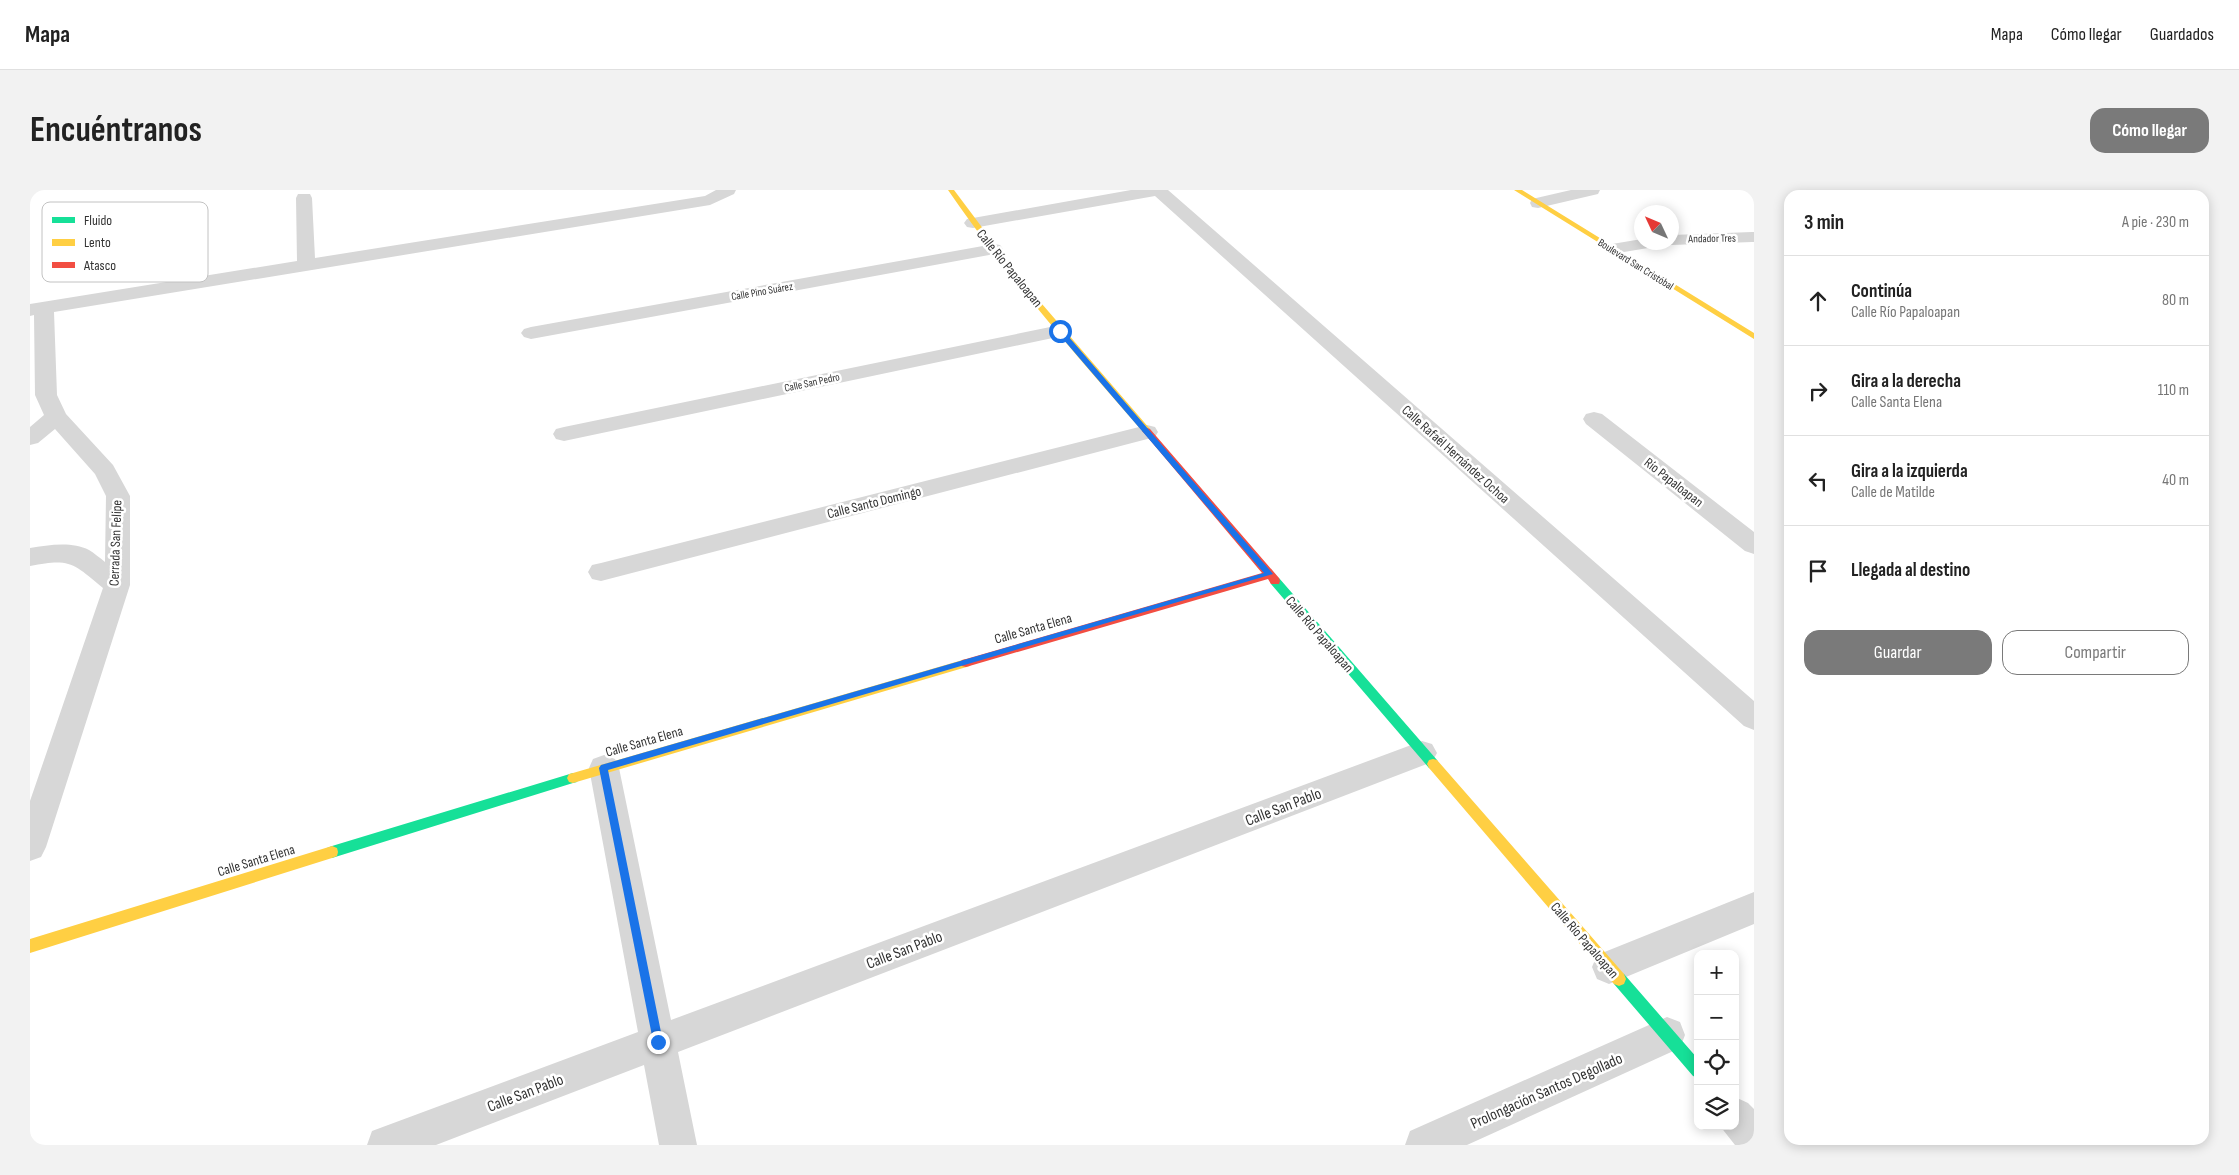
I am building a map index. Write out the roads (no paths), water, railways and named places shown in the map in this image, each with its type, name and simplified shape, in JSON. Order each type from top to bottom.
[{"type":"main road","name":"Calle Río Papaloapan","points":[[951,190],[973,223],[1060,331],[1694,1066]]},
{"type":"main road","name":"Boulevard San Cristóbal","points":[[1517,190],[1737,326]]},
{"type":"main road","points":[[1517,190],[1754,337]]},
{"type":"main road","name":"Calle Santa Elena","points":[[30,946],[604,768],[1269,574]]},
{"type":"street","points":[[37,310],[710,200],[728,190]]},
{"type":"street","points":[[973,223],[1158,190]]},
{"type":"street","name":"Calle Rafaél Hernández Ochoa","points":[[1158,190],[1754,718]]},
{"type":"street","points":[[1538,203],[1592,190]]},
{"type":"street","points":[[304,198],[306,266]]},
{"type":"street","name":"Andador Tres","points":[[1679,240],[1752,238]]},
{"type":"street","points":[[1612,249],[1634,245]]},
{"type":"street","name":"Calle Pino Suárez","points":[[531,333],[994,249]]},
{"type":"street","name":"Cerrada San Felipe","points":[[30,847],[117,584],[118,496],[105,470],[56,417],[46,395],[37,310]]},
{"type":"street","name":"Calle San Pedro","points":[[564,434],[1060,331]]},
{"type":"street","points":[[30,438],[56,417]]},
{"type":"street","name":"Río Papaloapan","points":[[1594,419],[1754,545]]},
{"type":"street","name":"Calle Santo Domingo","points":[[601,572],[1147,432]]},
{"type":"street","points":[[30,557],[51,553],[80,556],[117,584]]},
{"type":"street","name":"Calle San Pablo","points":[[386,1145],[1422,753]]},
{"type":"street","points":[[604,768],[678,1145]]},
{"type":"street","points":[[1609,967],[1754,908]]},
{"type":"street","name":"Prolongación Santos Degollado","points":[[1424,1145],[1668,1035]]},
{"type":"street","points":[[1739,1121],[1754,1138]]}]
